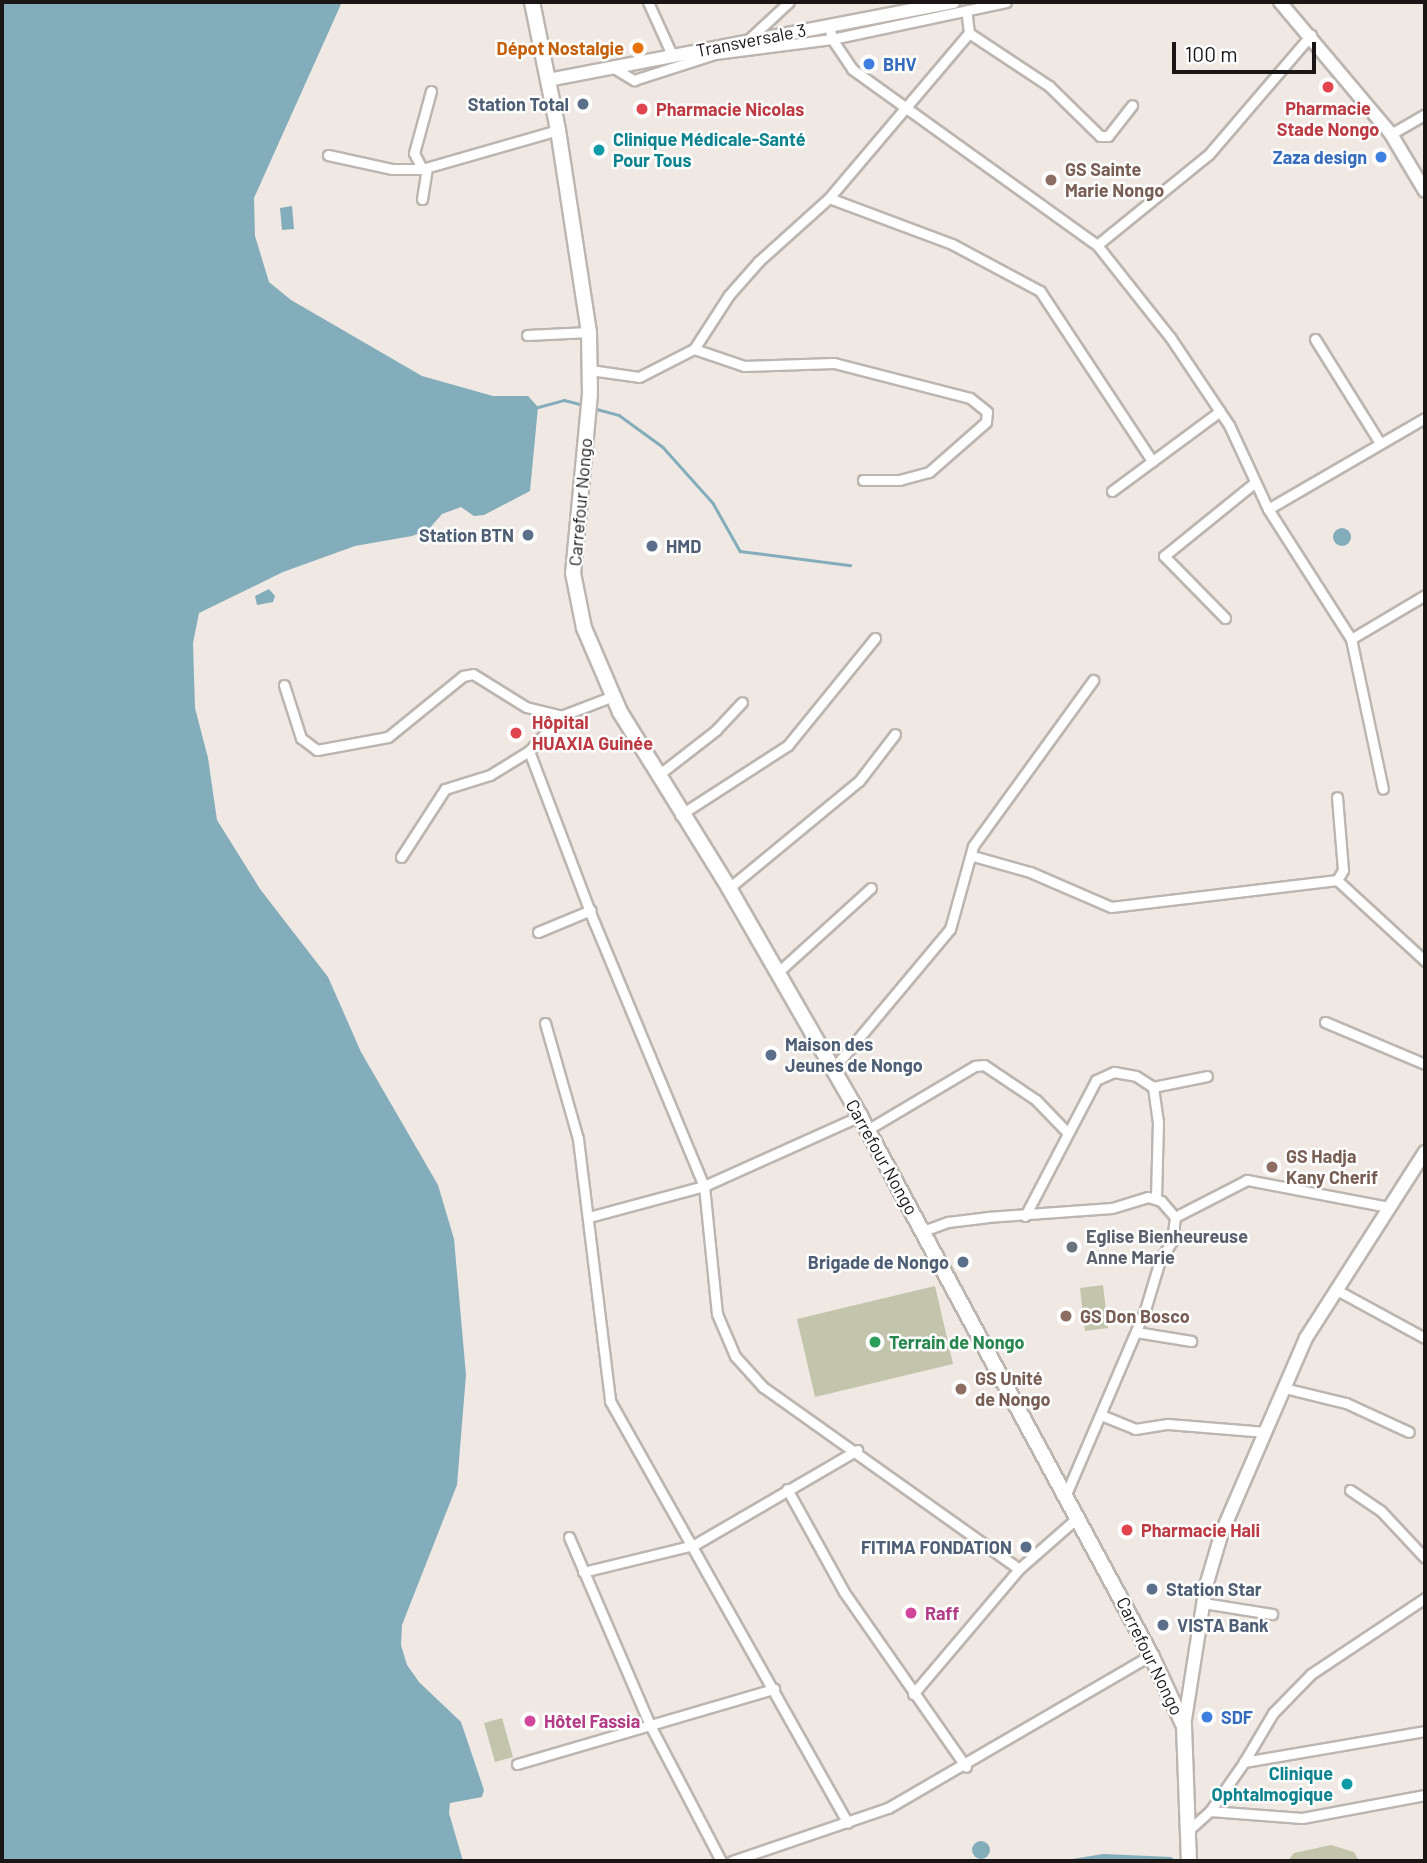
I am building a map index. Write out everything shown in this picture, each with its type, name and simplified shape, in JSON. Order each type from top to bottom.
[{"type":"main road","name":"Carrefour Nongo","points":[[532,2],[558,130],[589,332],[590,394],[573,573],[584,628],[613,696],[657,776],[729,888],[863,1123],[1151,1655],[1184,1726],[1191,1828],[1189,1860]]},
{"type":"street","points":[[648,2],[672,55]]},
{"type":"street","points":[[749,39],[789,2]]},
{"type":"street","name":"Transversale 3","points":[[548,80],[749,39],[954,2]]},
{"type":"street","points":[[611,66],[634,79],[715,54],[832,39],[1006,2]]},
{"type":"street","points":[[1280,2],[1311,35],[1391,134],[1425,191]]},
{"type":"street","points":[[590,370],[639,377],[694,349],[729,295],[758,261],[829,198],[969,33],[966,10]]},
{"type":"street","points":[[829,25],[832,39],[852,69],[1097,246],[1170,337],[1220,411],[1268,509],[1351,639],[1383,789]]},
{"type":"street","points":[[969,33],[1049,86],[1100,136],[1108,136],[1132,105]]},
{"type":"street","points":[[1097,246],[1209,154],[1311,35]]},
{"type":"street","points":[[422,199],[424,168],[414,153],[431,91]]},
{"type":"street","points":[[1391,134],[1425,114]]},
{"type":"street","points":[[328,155],[392,169],[424,168],[558,130]]},
{"type":"street","points":[[829,198],[952,244],[1040,291],[1152,461]]},
{"type":"street","points":[[527,335],[589,332]]},
{"type":"street","points":[[1315,340],[1380,443]]},
{"type":"street","points":[[694,349],[744,366],[834,363],[970,398],[987,412],[986,422],[929,472],[900,480],[863,480]]},
{"type":"street","points":[[1112,491],[1220,411]]},
{"type":"street","points":[[1268,509],[1425,418]]},
{"type":"street","points":[[1225,618],[1164,556],[1254,483]]},
{"type":"street","points":[[1351,639],[1425,595]]},
{"type":"street","points":[[680,815],[788,745],[875,638]]},
{"type":"street","points":[[284,685],[301,738],[317,750],[388,737],[463,676],[473,674],[526,706],[561,716]]},
{"type":"street","points":[[832,1070],[950,929],[974,856],[973,846],[1003,799],[1093,680]]},
{"type":"street","points":[[401,858],[445,789],[490,775],[529,751],[561,716],[613,696]]},
{"type":"street","points":[[657,776],[716,730],[742,702]]},
{"type":"street","points":[[729,888],[859,781],[895,734]]},
{"type":"street","points":[[529,751],[704,1186],[717,1314],[735,1356],[763,1387],[857,1450],[1019,1569]]},
{"type":"street","points":[[1337,797],[1343,870],[1337,880]]},
{"type":"street","points":[[974,856],[1030,872],[1111,906],[1337,880],[1425,961]]},
{"type":"street","points":[[776,974],[871,888]]},
{"type":"street","points":[[538,932],[591,910]]},
{"type":"street","points":[[1325,1022],[1425,1064]]},
{"type":"street","points":[[545,1023],[578,1139],[610,1401],[694,1545],[848,1823]]},
{"type":"street","points":[[589,1217],[704,1186],[863,1123],[975,1066],[984,1065],[1036,1100],[1067,1132]]},
{"type":"street","points":[[1025,1216],[1096,1080],[1104,1074],[1125,1073],[1153,1087],[1207,1076]]},
{"type":"street","points":[[1153,1087],[1158,1121],[1156,1198],[1175,1217]]},
{"type":"street","points":[[1184,1726],[1203,1603],[1218,1545],[1284,1388],[1335,1289],[1425,1152]]},
{"type":"street","points":[[1175,1217],[1247,1180],[1389,1207]]},
{"type":"street","points":[[923,1231],[948,1222],[1074,1214],[1156,1198]]},
{"type":"street","points":[[1066,1494],[1136,1332],[1160,1260],[1172,1241],[1175,1217]]},
{"type":"street","points":[[1335,1289],[1425,1338]]},
{"type":"street","points":[[1136,1332],[1191,1341]]},
{"type":"street","points":[[1284,1388],[1346,1403],[1409,1432]]},
{"type":"street","points":[[1101,1415],[1135,1429],[1168,1423],[1266,1432]]},
{"type":"street","points":[[583,1572],[694,1545],[857,1450]]},
{"type":"street","points":[[788,1489],[844,1592],[913,1695],[966,1767]]},
{"type":"street","points":[[1350,1490],[1381,1511],[1425,1558]]},
{"type":"street","points":[[913,1695],[1019,1569],[1077,1518]]},
{"type":"street","points":[[569,1537],[651,1727],[721,1861]]},
{"type":"street","points":[[1191,1828],[1210,1811],[1244,1762],[1273,1713],[1311,1674],[1425,1598]]},
{"type":"street","points":[[1203,1603],[1272,1614]]},
{"type":"street","points":[[732,1861],[888,1808],[966,1767],[1151,1655]]},
{"type":"street","points":[[517,1764],[774,1689]]},
{"type":"street","points":[[1244,1762],[1425,1731]]},
{"type":"street","points":[[1210,1811],[1303,1818],[1425,1795]]},
{"type":"green space","points":[[1103,1285],[1108,1328],[1085,1331],[1080,1288]]},
{"type":"green space","name":"Terrain de Nongo","points":[[935,1286],[953,1364],[815,1397],[797,1319]]},
{"type":"green space","points":[[502,1718],[513,1757],[495,1762],[484,1723]]},
{"type":"green space","points":[[1331,1845],[1354,1852],[1359,1861],[1288,1861],[1294,1853]]},
{"type":"water","points":[[2,2],[342,2],[254,198],[255,236],[269,282],[291,300],[422,376],[493,396],[528,396],[538,407],[530,491],[484,515],[474,516],[461,507],[442,514],[428,530],[412,536],[355,546],[283,572],[199,613],[193,643],[195,708],[208,758],[217,820],[260,889],[328,977],[361,1052],[438,1185],[454,1239],[466,1375],[457,1485],[402,1625],[401,1645],[407,1665],[419,1682],[461,1722],[484,1790],[482,1797],[450,1803],[449,1813],[463,1861],[2,1861]]},
{"type":"water","points":[[292,206],[294,229],[282,230],[280,208]]},
{"type":"water","points":[[1338,528],[1346,528],[1351,537],[1349,544],[1338,546],[1333,541],[1333,533]]},
{"type":"water","points":[[269,589],[275,596],[273,602],[257,605],[255,596]]},
{"type":"water","points":[[977,1841],[985,1841],[990,1850],[988,1857],[977,1859],[972,1854],[972,1846]]},
{"type":"water","points":[[1103,1854],[1171,1857],[1177,1861],[1060,1861]]},
{"type":"waterway","points":[[538,407],[564,400],[584,405]]},
{"type":"waterway","points":[[593,408],[619,415],[663,447],[713,503],[740,551],[850,565]]},
{"type":"waterway","points":[[1306,1861],[1322,1861]]},
{"type":"place","name":"Dépot Nostalgie","points":[[638,48]]},
{"type":"place","name":"BHV","points":[[869,64]]},
{"type":"place","name":"Pharmacie Stade Nongo","points":[[1328,87]]},
{"type":"place","name":"Station Total","points":[[583,104]]},
{"type":"place","name":"Pharmacie Nicolas","points":[[642,109]]},
{"type":"place","name":"Clinique Médicale-Santé Pour Tous","points":[[599,150]]},
{"type":"place","name":"Zaza design","points":[[1381,157]]},
{"type":"place","name":"GS Sainte Marie Nongo","points":[[1051,180]]},
{"type":"place","name":"Station BTN","points":[[528,535]]},
{"type":"place","name":"HMD","points":[[652,546]]},
{"type":"place","name":"Hôpital HUAXIA Guinée","points":[[516,733]]},
{"type":"place","name":"Maison des Jeunes de Nongo","points":[[771,1055]]},
{"type":"place","name":"GS Hadja Kany Cherif","points":[[1272,1167]]},
{"type":"place","name":"Eglise Bienheureuse Anne Marie","points":[[1072,1247]]},
{"type":"place","name":"Brigade de Nongo","points":[[963,1262]]},
{"type":"place","name":"GS Don Bosco","points":[[1066,1316]]},
{"type":"place","name":"Terrain de Nongo","points":[[875,1342]]},
{"type":"place","name":"GS Unité de Nongo","points":[[961,1389]]},
{"type":"place","name":"Pharmacie Hali","points":[[1127,1530]]},
{"type":"place","name":"FITIMA FONDATION","points":[[1026,1547]]},
{"type":"place","name":"Station Star","points":[[1152,1589]]},
{"type":"place","name":"Raff","points":[[911,1613]]},
{"type":"place","name":"VISTA Bank","points":[[1163,1625]]},
{"type":"place","name":"SDF","points":[[1207,1717]]},
{"type":"place","name":"Hôtel Fassia","points":[[530,1721]]},
{"type":"place","name":"Clinique Ophtalmogique","points":[[1347,1784]]}]
